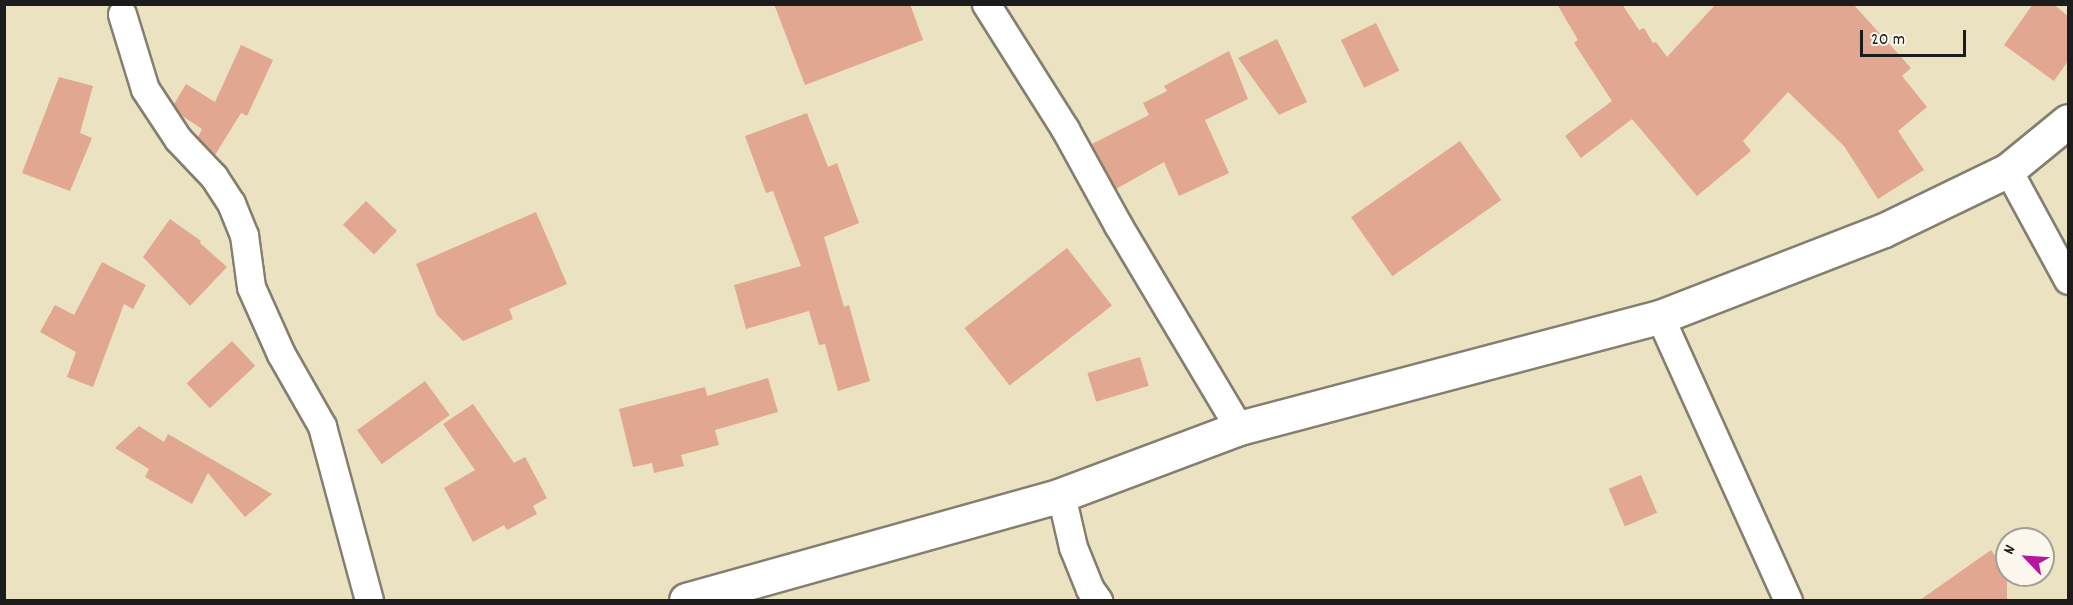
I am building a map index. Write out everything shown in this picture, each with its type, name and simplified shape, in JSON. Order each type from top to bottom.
[{"type":"street","points":[[986,4],[1065,129],[1118,225],[1239,428]]},
{"type":"street","points":[[122,14],[145,89],[178,139],[214,177],[231,203],[244,235],[251,287],[281,354],[322,426],[369,600]]},
{"type":"street","points":[[686,600],[1061,495],[1239,428],[1660,317],[1882,231],[2008,170],[2068,121]]},
{"type":"street","points":[[2008,170],[2068,280]]},
{"type":"street","points":[[1660,317],[1788,600]]},
{"type":"street","points":[[1061,495],[1073,547],[1090,589],[1098,600]]},
{"type":"building","points":[[774,4],[910,4],[923,40],[805,85]]},
{"type":"building","points":[[1557,4],[1622,4],[1639,30],[1644,28],[1653,43],[1656,42],[1667,57],[1716,4],[1853,4],[1911,68],[1902,76],[1927,107],[1898,131],[1924,170],[1878,199],[1844,146],[1788,92],[1743,141],[1751,151],[1697,196],[1632,119],[1581,158],[1565,136],[1612,101],[1574,43],[1578,40]]},
{"type":"building","points":[[2033,4],[2053,4],[2068,16],[2068,61],[2054,81],[2004,45]]},
{"type":"building","points":[[1376,23],[1399,71],[1364,88],[1341,40]]},
{"type":"building","points":[[1277,39],[1307,102],[1279,115],[1238,58]]},
{"type":"building","points":[[241,45],[273,60],[247,116],[241,113],[215,155],[198,137],[202,129],[181,115],[174,104],[186,84],[215,102]]},
{"type":"building","points":[[1229,51],[1248,99],[1205,120],[1229,173],[1179,196],[1164,162],[1116,189],[1092,144],[1149,115],[1143,103],[1167,91],[1164,86]]},
{"type":"building","points":[[59,77],[93,86],[80,133],[92,138],[70,191],[22,173]]},
{"type":"building","points":[[807,113],[828,167],[837,163],[859,223],[824,237],[844,307],[849,305],[870,381],[838,391],[825,344],[819,345],[809,311],[746,329],[734,285],[801,266],[773,191],[766,193],[745,136]]},
{"type":"building","points":[[1460,141],[1501,200],[1392,276],[1351,217]]},
{"type":"building","points":[[366,201],[397,231],[374,255],[343,225]]},
{"type":"building","points":[[536,212],[567,284],[509,309],[513,319],[463,341],[437,315],[416,264]]},
{"type":"building","points":[[170,219],[201,241],[200,243],[227,267],[190,306],[143,257]]},
{"type":"building","points":[[1067,248],[1112,306],[1010,386],[965,328]]},
{"type":"building","points":[[102,262],[146,285],[133,309],[124,304],[93,387],[67,377],[76,352],[40,332],[55,305],[74,315]]},
{"type":"building","points":[[232,341],[255,366],[210,408],[187,383]]},
{"type":"building","points":[[1140,357],[1149,386],[1096,402],[1087,373]]},
{"type":"building","points":[[768,378],[778,412],[715,430],[719,445],[681,455],[684,466],[654,473],[652,463],[633,467],[619,409],[705,387],[707,396]]},
{"type":"building","points":[[425,381],[450,415],[382,464],[357,430]]},
{"type":"building","points":[[473,404],[514,463],[525,457],[547,498],[533,506],[537,514],[507,530],[504,525],[473,542],[444,488],[475,470],[443,424]]},
{"type":"building","points":[[139,426],[164,442],[168,434],[272,494],[245,517],[208,473],[192,504],[145,477],[149,469],[115,448]]},
{"type":"building","points":[[1641,475],[1657,513],[1625,526],[1609,489]]},
{"type":"building","points":[[1991,550],[1995,556],[1995,587],[2007,587],[2007,600],[1920,600]]}]
